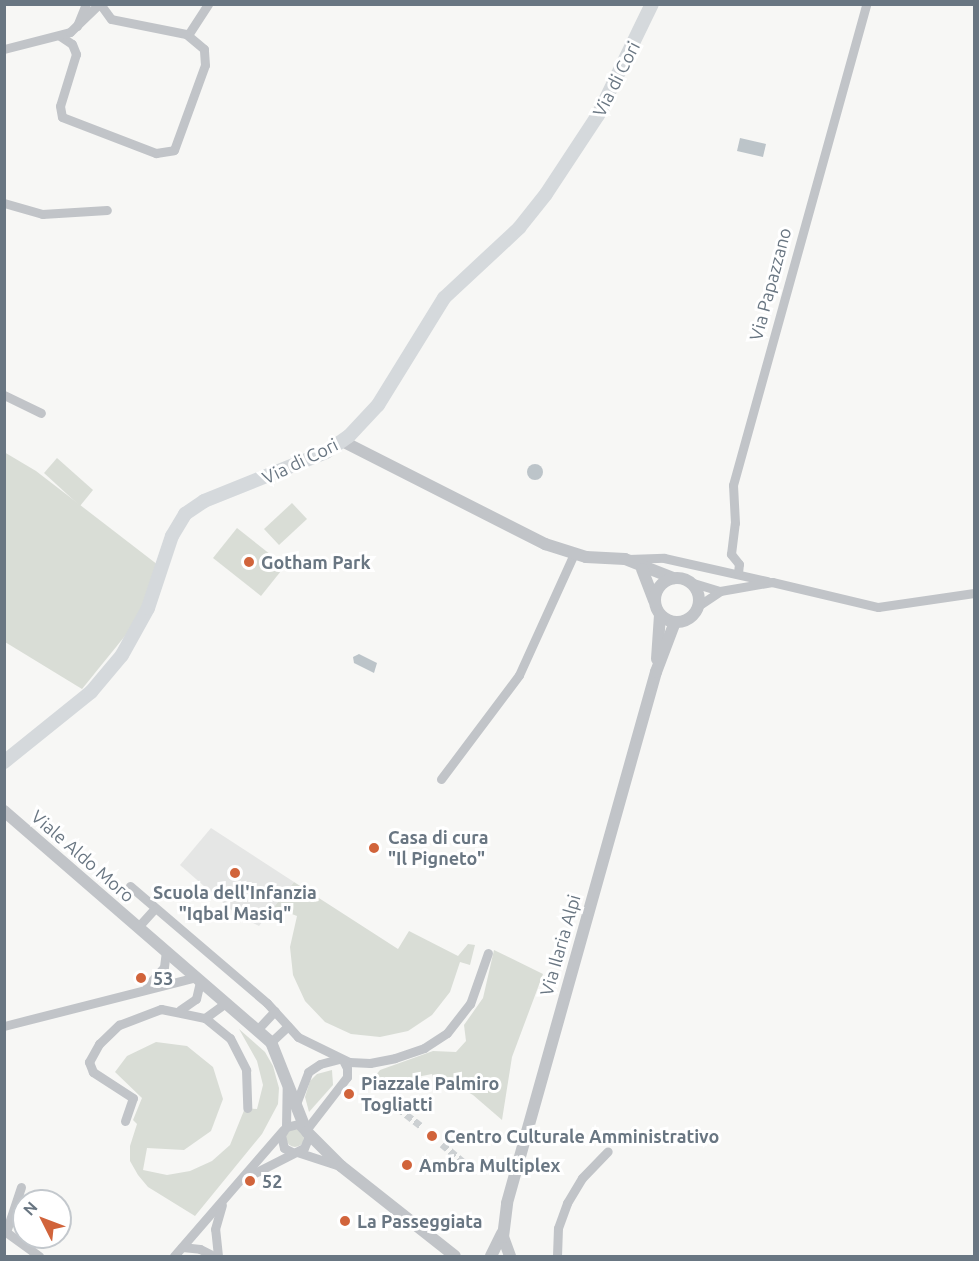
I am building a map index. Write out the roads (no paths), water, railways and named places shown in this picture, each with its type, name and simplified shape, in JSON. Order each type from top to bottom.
[{"type":"main road","name":"Via di Cori","points":[[4,762],[91,692],[122,656],[148,608],[172,536],[186,514],[204,501],[273,476],[342,441],[389,391],[448,294],[515,232],[541,201],[598,116],[652,4]]},
{"type":"street","points":[[76,28],[86,4]]},
{"type":"street","points":[[4,49],[60,36],[76,28],[100,4],[111,20],[188,35],[202,46],[206,62],[180,143],[163,154],[62,117],[60,106],[76,57],[72,45],[60,36]]},
{"type":"street","points":[[188,35],[208,4]]},
{"type":"street","name":"Via Papazzano","points":[[738,573],[739,564],[731,554],[735,523],[733,487],[867,4]]},
{"type":"street","points":[[4,202],[42,214],[107,210]]},
{"type":"street","points":[[4,395],[41,413]]},
{"type":"street","points":[[342,441],[535,539],[574,554],[625,559],[661,558],[738,573],[878,607],[975,593]]},
{"type":"street","points":[[441,779],[519,675],[574,554]]},
{"type":"street","points":[[625,559],[642,569],[720,591]]},
{"type":"street","points":[[642,569],[660,615],[675,622],[689,618],[698,606],[720,591],[772,582]]},
{"type":"street","points":[[654,601],[657,588],[673,578]]},
{"type":"street","points":[[690,582],[698,593],[698,606]]},
{"type":"street","name":"Via Ilaria Alpi","points":[[656,672],[660,615]]},
{"type":"street","name":"Via Ilaria Alpi","points":[[491,1257],[503,1229],[540,1080],[656,672],[675,622]]},
{"type":"street","name":"Viale Aldo Moro","points":[[4,812],[257,1030]]},
{"type":"street","name":"Viale Aldo Moro","points":[[130,886],[275,1011]]},
{"type":"street","name":"Viale Aldo Moro","points":[[138,927],[155,908]]},
{"type":"street","points":[[142,989],[161,970],[166,950]]},
{"type":"street","points":[[237,1182],[307,1145],[306,1130],[271,1042],[257,1030],[275,1011],[288,1026],[312,1046],[341,1060],[367,1064],[388,1060],[419,1050],[447,1033],[472,998],[488,953]]},
{"type":"street","points":[[4,1026],[142,989],[198,979],[196,999],[180,1010]]},
{"type":"street","points":[[205,1018],[226,1003]]},
{"type":"street","points":[[125,1121],[134,1106],[133,1098],[93,1072],[89,1060],[107,1036],[126,1021],[161,1009],[180,1010],[205,1018],[223,1031],[241,1056],[249,1084],[247,1108]]},
{"type":"street","points":[[271,1042],[288,1026]]},
{"type":"street","points":[[296,1104],[308,1072],[341,1060]]},
{"type":"street","points":[[306,1130],[346,1077],[348,1068],[341,1060]]},
{"type":"street","points":[[287,1082],[282,1144],[294,1152],[341,1166]]},
{"type":"street","points":[[174,1257],[284,1129],[293,1124],[306,1130],[341,1166],[455,1257]]},
{"type":"street","points":[[557,1257],[558,1228],[567,1203],[582,1178],[608,1151]]},
{"type":"street","points":[[21,1187],[6,1232],[39,1257]]},
{"type":"street","points":[[218,1257],[216,1225],[229,1192]]},
{"type":"street","name":"Via Ilaria Alpi","points":[[503,1229],[510,1257]]},
{"type":"street","points":[[182,1247],[200,1249],[214,1257]]},
{"type":"tunnel","points":[[398,1108],[421,1126]]},
{"type":"tunnel","points":[[442,1144],[467,1165]]},
{"type":"place","name":"Gotham Park","points":[[249,562]]},
{"type":"place","name":"Casa di cura \"Il Pigneto\"","points":[[374,848]]},
{"type":"place","name":"Scuola dell'Infanzia \"Iqbal Masiq\"","points":[[235,873]]},
{"type":"place","name":"53","points":[[141,978]]},
{"type":"place","name":"Piazzale Palmiro Togliatti","points":[[349,1094]]},
{"type":"place","name":"Centro Culturale Amministrativo","points":[[432,1136]]},
{"type":"place","name":"Ambra Multiplex","points":[[407,1165]]},
{"type":"place","name":"52","points":[[250,1181]]},
{"type":"place","name":"La Passeggiata","points":[[345,1221]]}]
